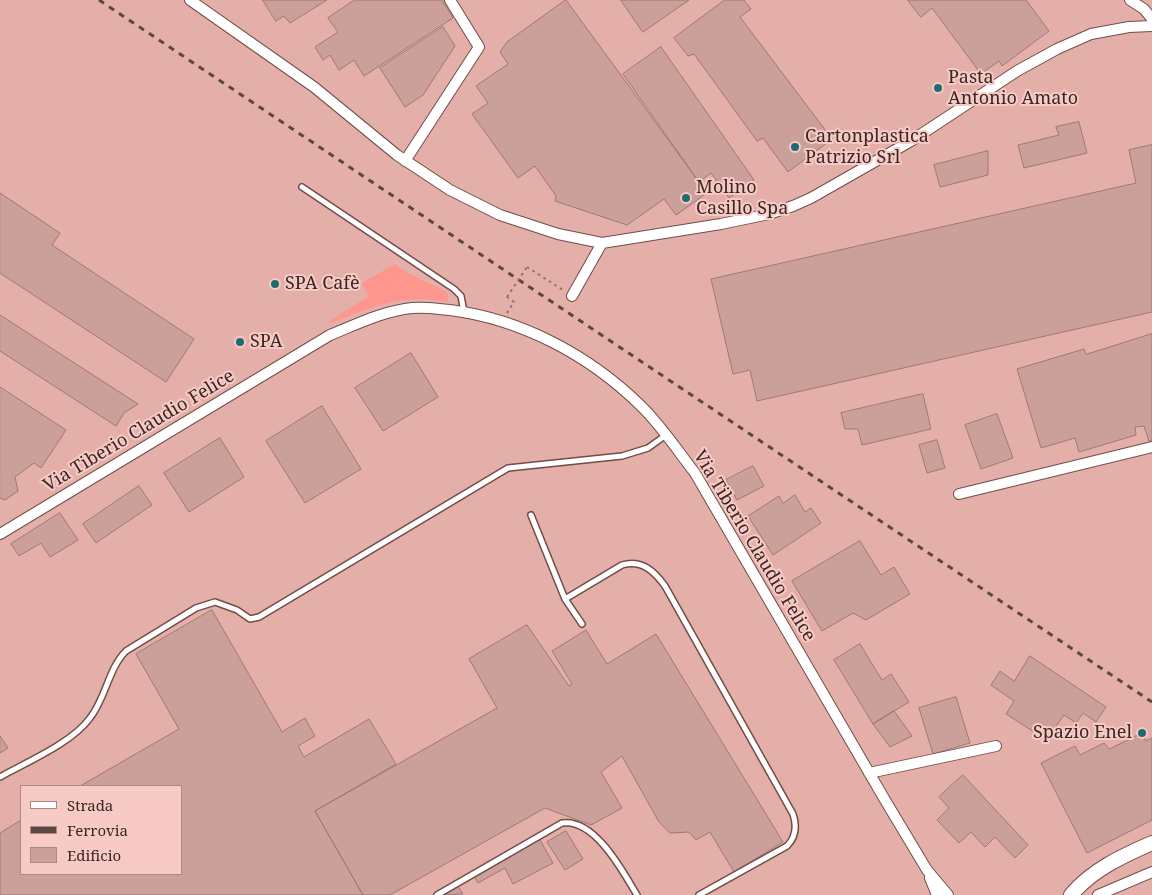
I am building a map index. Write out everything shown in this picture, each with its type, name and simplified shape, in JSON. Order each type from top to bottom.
[{"type":"main road","points":[[1070,895],[1083,881],[1106,866],[1152,843]]},
{"type":"street","points":[[190,0],[314,87],[396,155],[450,190],[500,215],[558,234],[602,243],[721,224],[769,214],[793,206],[811,198],[911,141],[1017,71],[1058,49],[1091,34],[1129,27],[1152,26]]},
{"type":"street","points":[[405,161],[479,47],[450,0]]},
{"type":"street","points":[[1130,0],[1144,9],[1152,19]]},
{"type":"street","points":[[572,296],[602,243]]},
{"type":"street","name":"Via Tiberio Claudio Felice","points":[[0,534],[330,335],[367,319],[413,308],[436,308],[492,318],[519,326],[581,359],[616,384],[641,406],[695,473],[927,870]]},
{"type":"street","points":[[959,494],[1152,447]]},
{"type":"street","points":[[869,773],[996,746]]},
{"type":"street","points":[[927,870],[937,895]]},
{"type":"street","points":[[927,870],[948,895]]},
{"type":"street","points":[[1098,895],[1152,872]]},
{"type":"lane","points":[[302,187],[454,288],[461,296],[464,312]]},
{"type":"lane","points":[[0,777],[64,741],[79,730],[98,706],[119,658],[126,651],[196,608],[215,602],[237,610],[250,619],[259,616],[508,468],[622,456],[648,448],[666,435]]},
{"type":"lane","points":[[532,515],[565,599],[582,624]]},
{"type":"lane","points":[[565,599],[622,565],[633,563],[652,570],[665,586],[793,814],[795,821],[794,836],[787,846],[700,895]]},
{"type":"lane","points":[[437,895],[562,823],[568,822],[587,830],[597,838],[610,853],[637,895]]},
{"type":"path","points":[[510,308],[514,302],[507,297],[527,266],[572,296]]},
{"type":"shaded area","points":[[0,0],[1152,0],[1152,895],[0,895]]},
{"type":"shaded area","points":[[395,264],[406,272],[443,290],[448,294],[448,302],[432,299],[402,300],[374,307],[331,323],[328,322],[369,296],[362,283]]},
{"type":"building","points":[[263,0],[327,0],[290,23],[284,16],[276,21]]},
{"type":"building","points":[[355,0],[442,0],[453,18],[364,76],[354,60],[339,70],[330,55],[323,60],[315,47],[338,32],[328,18]]},
{"type":"building","points":[[566,0],[707,193],[676,215],[664,199],[627,225],[555,201],[556,196],[535,166],[518,178],[472,114],[488,103],[476,86],[508,64],[500,52],[507,42]]},
{"type":"building","points":[[621,0],[689,0],[643,32]]},
{"type":"building","points":[[725,0],[744,0],[751,9],[740,17],[832,139],[788,172],[763,138],[757,141],[694,54],[688,56],[674,38]]},
{"type":"building","points":[[908,0],[1026,0],[1049,31],[1002,66],[999,61],[981,74],[932,8],[921,17]]},
{"type":"building","points":[[443,27],[455,46],[423,95],[405,107],[380,68]]},
{"type":"building","points":[[661,47],[754,180],[729,198],[711,173],[699,182],[623,74]]},
{"type":"building","points":[[1079,122],[1087,153],[1024,168],[1018,145],[1059,135],[1056,127]]},
{"type":"building","points":[[1152,145],[1152,312],[757,401],[750,370],[733,374],[711,279],[1136,183],[1129,150]]},
{"type":"building","points":[[988,151],[988,175],[940,187],[934,165]]},
{"type":"building","points":[[0,193],[60,233],[52,245],[194,339],[166,382],[0,273]]},
{"type":"building","points":[[0,315],[138,404],[124,413],[116,426],[0,351]]},
{"type":"building","points":[[1152,334],[1152,440],[1149,441],[1144,426],[1135,427],[1136,435],[1079,452],[1075,438],[1041,448],[1017,369],[1084,349],[1086,354]]},
{"type":"building","points":[[411,353],[438,397],[383,431],[355,388]]},
{"type":"building","points":[[0,387],[66,430],[41,468],[34,463],[15,477],[18,491],[5,500],[0,498]]},
{"type":"building","points":[[923,394],[931,429],[862,445],[858,429],[845,429],[841,413]]},
{"type":"building","points":[[322,406],[361,469],[305,503],[266,441]]},
{"type":"building","points":[[997,414],[1013,458],[981,469],[965,425]]},
{"type":"building","points":[[220,438],[244,477],[189,512],[164,473]]},
{"type":"building","points":[[937,440],[945,468],[927,473],[919,445]]},
{"type":"building","points":[[753,466],[764,486],[737,500],[726,480]]},
{"type":"building","points":[[139,486],[152,505],[96,543],[83,524]]},
{"type":"building","points":[[795,495],[805,512],[811,508],[821,523],[773,555],[748,516],[779,496],[783,503]]},
{"type":"building","points":[[60,513],[78,540],[50,557],[41,543],[19,556],[11,544]]},
{"type":"building","points":[[860,541],[881,575],[894,567],[910,594],[866,620],[853,613],[822,631],[792,581]]},
{"type":"building","points":[[212,610],[282,732],[305,718],[315,736],[298,746],[304,757],[369,719],[396,764],[315,811],[363,895],[0,895],[0,833],[20,821],[20,875],[182,875],[182,785],[82,785],[179,729],[136,654]]},
{"type":"building","points":[[527,625],[569,686],[572,684],[552,651],[586,630],[607,664],[656,634],[783,842],[734,872],[710,832],[696,840],[689,832],[670,833],[659,822],[622,756],[601,772],[622,808],[591,825],[545,808],[390,895],[363,895],[315,811],[497,708],[469,659]]},
{"type":"building","points":[[860,644],[882,680],[891,674],[909,702],[873,724],[834,660]]},
{"type":"building","points":[[1030,656],[1106,707],[1096,722],[1083,713],[1076,723],[1064,715],[1052,732],[1039,724],[1034,732],[1006,714],[1014,701],[991,685],[1000,671],[1014,681]]},
{"type":"building","points":[[956,697],[970,743],[933,754],[919,708]]},
{"type":"building","points":[[894,711],[912,736],[890,747],[873,724]]},
{"type":"building","points":[[1142,733],[1146,741],[1152,738],[1152,820],[1087,853],[1041,763],[1075,746],[1080,755],[1104,743],[1109,749]]},
{"type":"building","points":[[0,736],[8,748],[0,753]]},
{"type":"building","points":[[963,775],[1028,845],[1015,858],[995,837],[985,847],[971,832],[959,843],[937,820],[949,808],[939,797]]},
{"type":"building","points":[[566,831],[583,859],[565,870],[547,842]]},
{"type":"building","points":[[540,840],[553,863],[513,884],[505,868],[478,883],[474,876]]},
{"type":"building","points":[[457,884],[463,894],[438,895]]},
{"type":"railway","points":[[99,0],[1152,702]]},
{"type":"place","name":"Pasta Antonio Amato","points":[[938,88]]},
{"type":"place","name":"Cartonplastica Patrizio Srl","points":[[795,147]]},
{"type":"place","name":"Molino Casillo Spa","points":[[686,198]]},
{"type":"place","name":"SPA Cafè","points":[[275,284]]},
{"type":"place","name":"SPA","points":[[240,342]]},
{"type":"place","name":"Spazio Enel","points":[[1142,733]]}]
